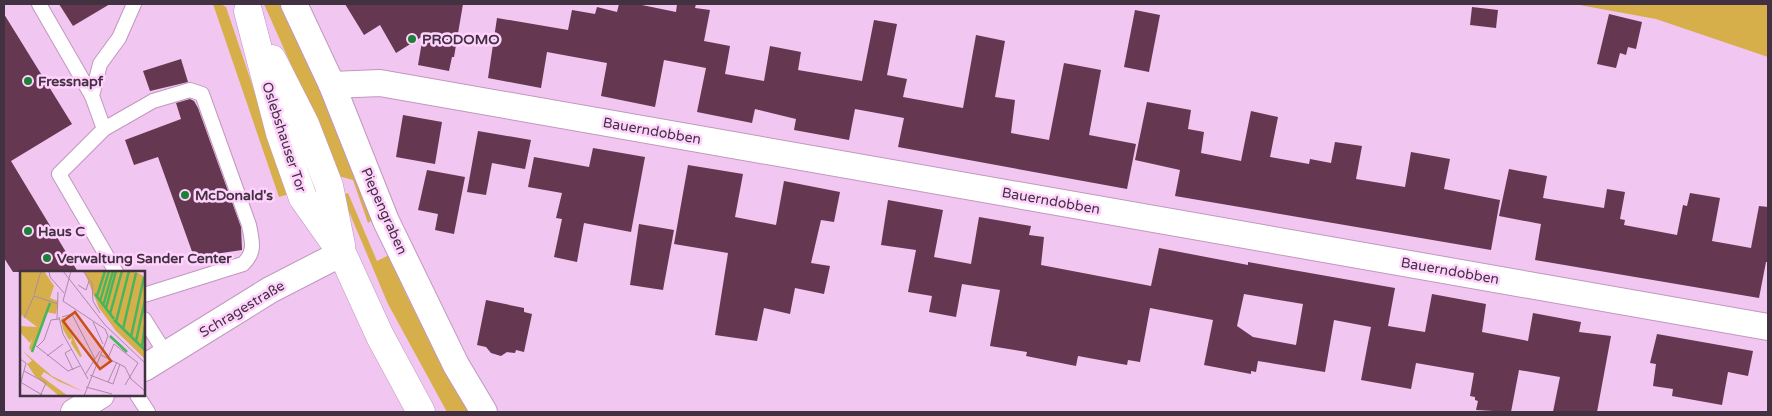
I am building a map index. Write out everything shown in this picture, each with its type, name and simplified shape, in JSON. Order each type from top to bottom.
[{"type":"main road","name":"Oslebshauser Tor","points":[[246,8],[309,132],[329,186],[342,254],[380,336],[421,412]]},
{"type":"street","name":"Piepengraben","points":[[294,4],[332,85],[386,221],[456,365],[484,412]]},
{"type":"street","name":"Bauerndobben","points":[[332,85],[380,83],[1768,327]]},
{"type":"street","name":"Schragestraße","points":[[145,367],[270,290],[342,254]]},
{"type":"street","points":[[74,412],[100,396]]},
{"type":"lane","points":[[39,4],[92,96],[104,129]]},
{"type":"lane","points":[[92,96],[100,64],[120,38],[134,4]]},
{"type":"lane","points":[[115,271],[59,174],[104,129],[153,101],[190,90],[202,94],[248,225],[253,247],[250,257],[242,264],[145,295]]},
{"type":"lane","points":[[145,320],[166,354]]},
{"type":"lane","points":[[138,396],[148,412]]},
{"type":"shaded area","points":[[213,4],[221,4],[226,7],[289,194],[279,197]]},
{"type":"shaded area","points":[[264,4],[286,4],[374,219],[368,223],[353,180],[335,175],[305,96]]},
{"type":"shaded area","points":[[1574,4],[1768,4],[1768,57],[1656,19]]},
{"type":"shaded area","points":[[348,193],[377,261],[389,255],[437,355],[470,412],[447,412],[388,304],[342,195]]},
{"type":"building","points":[[59,4],[110,4],[73,26]]},
{"type":"building","points":[[345,4],[463,4],[454,57],[452,57],[449,71],[418,65],[423,36],[396,53],[380,25],[364,35]]},
{"type":"building","points":[[619,4],[637,4],[676,12],[677,4],[696,4],[695,8],[710,10],[704,41],[730,46],[725,74],[764,81],[770,46],[801,52],[798,70],[862,81],[874,20],[897,24],[887,75],[907,79],[903,97],[963,108],[976,35],[1005,41],[995,97],[1015,100],[1011,133],[1049,140],[1064,63],[1101,70],[1089,135],[1136,144],[1127,189],[898,147],[904,118],[855,109],[849,140],[794,130],[796,119],[755,109],[752,123],[697,112],[706,68],[664,60],[655,107],[601,96],[607,63],[547,52],[541,88],[488,78],[497,18],[568,30],[572,10],[595,14],[597,7],[617,12]]},
{"type":"building","points":[[1472,7],[1498,10],[1496,28],[1470,25]]},
{"type":"building","points":[[1135,10],[1160,15],[1149,72],[1124,67]]},
{"type":"building","points":[[4,14],[72,124],[11,161],[77,271],[13,272],[4,258]]},
{"type":"building","points":[[1609,14],[1642,22],[1636,49],[1628,47],[1626,55],[1620,53],[1616,68],[1597,64]]},
{"type":"building","points":[[181,59],[188,82],[150,91],[143,71]]},
{"type":"building","points":[[190,99],[194,101],[198,108],[241,227],[242,250],[194,257],[158,157],[134,165],[125,140],[181,119],[176,103]]},
{"type":"building","points":[[1147,102],[1191,110],[1188,129],[1204,132],[1201,153],[1241,161],[1251,111],[1278,117],[1270,157],[1309,164],[1310,159],[1331,163],[1335,142],[1362,146],[1356,179],[1405,187],[1411,152],[1450,159],[1444,189],[1500,200],[1491,250],[1175,196],[1180,170],[1135,160]]},
{"type":"building","points":[[403,115],[442,122],[435,164],[396,157]]},
{"type":"building","points":[[478,131],[531,140],[525,169],[492,163],[486,195],[467,192]]},
{"type":"building","points":[[593,148],[645,157],[631,232],[584,223],[577,262],[554,257],[562,219],[556,218],[562,193],[528,187],[534,157],[589,167]]},
{"type":"building","points":[[688,165],[743,174],[735,217],[776,225],[784,181],[840,192],[834,222],[821,220],[811,263],[830,266],[824,294],[795,288],[790,314],[764,308],[757,341],[715,335],[728,253],[674,244]]},
{"type":"building","points":[[1509,169],[1547,176],[1543,198],[1604,208],[1607,189],[1625,192],[1620,219],[1625,220],[1624,225],[1677,235],[1683,205],[1687,206],[1690,193],[1720,198],[1712,241],[1751,248],[1759,206],[1768,207],[1768,262],[1766,262],[1759,298],[1535,260],[1541,224],[1499,216]]},
{"type":"building","points":[[427,170],[465,177],[454,234],[435,230],[438,214],[418,210]]},
{"type":"building","points":[[888,200],[943,210],[934,257],[971,264],[979,217],[1031,226],[1029,235],[1044,237],[1041,265],[1151,286],[1159,248],[1248,265],[1248,262],[1395,288],[1388,326],[1425,332],[1432,294],[1486,304],[1482,332],[1528,341],[1533,313],[1581,322],[1579,332],[1611,336],[1597,412],[1553,412],[1560,377],[1519,370],[1511,412],[1476,410],[1478,401],[1475,400],[1475,397],[1470,396],[1474,373],[1416,363],[1411,389],[1361,380],[1371,327],[1334,320],[1325,372],[1258,361],[1256,372],[1251,371],[1251,374],[1204,365],[1213,320],[1150,308],[1140,362],[1128,360],[1127,365],[1078,356],[1076,366],[1026,356],[1027,352],[990,346],[1000,290],[962,284],[956,317],[929,312],[932,296],[908,292],[916,250],[881,245]],"holes":[[[1244,294],[1303,304],[1296,345],[1253,337],[1237,326]]]},
{"type":"building","points":[[639,224],[674,230],[663,290],[630,285]]},
{"type":"building","points":[[486,300],[524,308],[524,312],[532,314],[524,352],[516,350],[515,353],[507,352],[501,356],[491,353],[486,347],[477,345]]},
{"type":"building","points":[[1657,334],[1753,351],[1748,376],[1728,372],[1722,405],[1672,396],[1673,389],[1653,386],[1656,364],[1650,363]]},
{"type":"place","name":"PRODOMO","points":[[412,39]]},
{"type":"place","name":"Fressnapf","points":[[28,81]]},
{"type":"place","name":"McDonald's","points":[[185,195]]},
{"type":"place","name":"Haus C","points":[[28,231]]},
{"type":"place","name":"Verwaltung Sander Center","points":[[47,258]]}]
